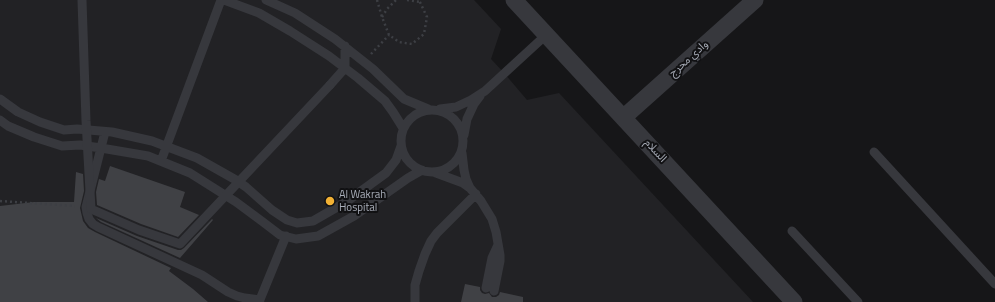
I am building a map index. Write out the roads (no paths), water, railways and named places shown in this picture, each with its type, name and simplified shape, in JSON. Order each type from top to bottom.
[{"type":"street","name":"السلام","points":[[514,0],[794,302]]},
{"type":"street","name":"وادي محرج","points":[[624,117],[755,0]]},
{"type":"lane","points":[[82,0],[91,210],[139,230],[180,244],[345,68],[345,46]]},
{"type":"lane","points":[[161,161],[221,0]]},
{"type":"lane","points":[[224,0],[259,13],[329,56],[358,78],[384,101],[403,128]]},
{"type":"lane","points":[[266,0],[295,13],[345,46],[404,99],[428,109],[448,113],[461,127],[464,136]]},
{"type":"lane","points":[[434,172],[444,170],[458,159],[464,143],[467,119],[474,104],[485,91],[546,35]]},
{"type":"lane","points":[[439,110],[456,107],[485,91]]},
{"type":"lane","points":[[0,99],[18,112],[40,122],[64,130],[78,129],[112,132],[152,141],[197,158],[236,180],[272,210],[287,220],[297,223],[313,221],[346,202],[386,172],[396,160],[401,146],[403,128],[409,119],[418,112],[428,109]]},
{"type":"lane","points":[[0,120],[8,126],[34,137],[62,146],[80,145],[101,148],[148,156],[161,161],[190,173],[236,202],[280,235],[296,239],[318,236],[354,216],[408,178],[422,170]]},
{"type":"lane","points":[[106,132],[86,207],[89,219],[98,227],[202,275],[228,292],[237,296],[259,301],[286,236]]},
{"type":"lane","points":[[401,146],[408,161],[414,166],[422,170],[434,172],[458,181],[473,191]]},
{"type":"lane","points":[[462,150],[462,160],[466,179],[473,191],[486,207],[496,232],[500,261],[490,290]]},
{"type":"lane","points":[[874,152],[995,284]]},
{"type":"lane","points":[[415,302],[415,285],[423,259],[431,241],[473,191]]},
{"type":"lane","points":[[792,231],[858,302]]},
{"type":"place","name":"Al Wakrah Hospital","points":[[330,201]]}]
